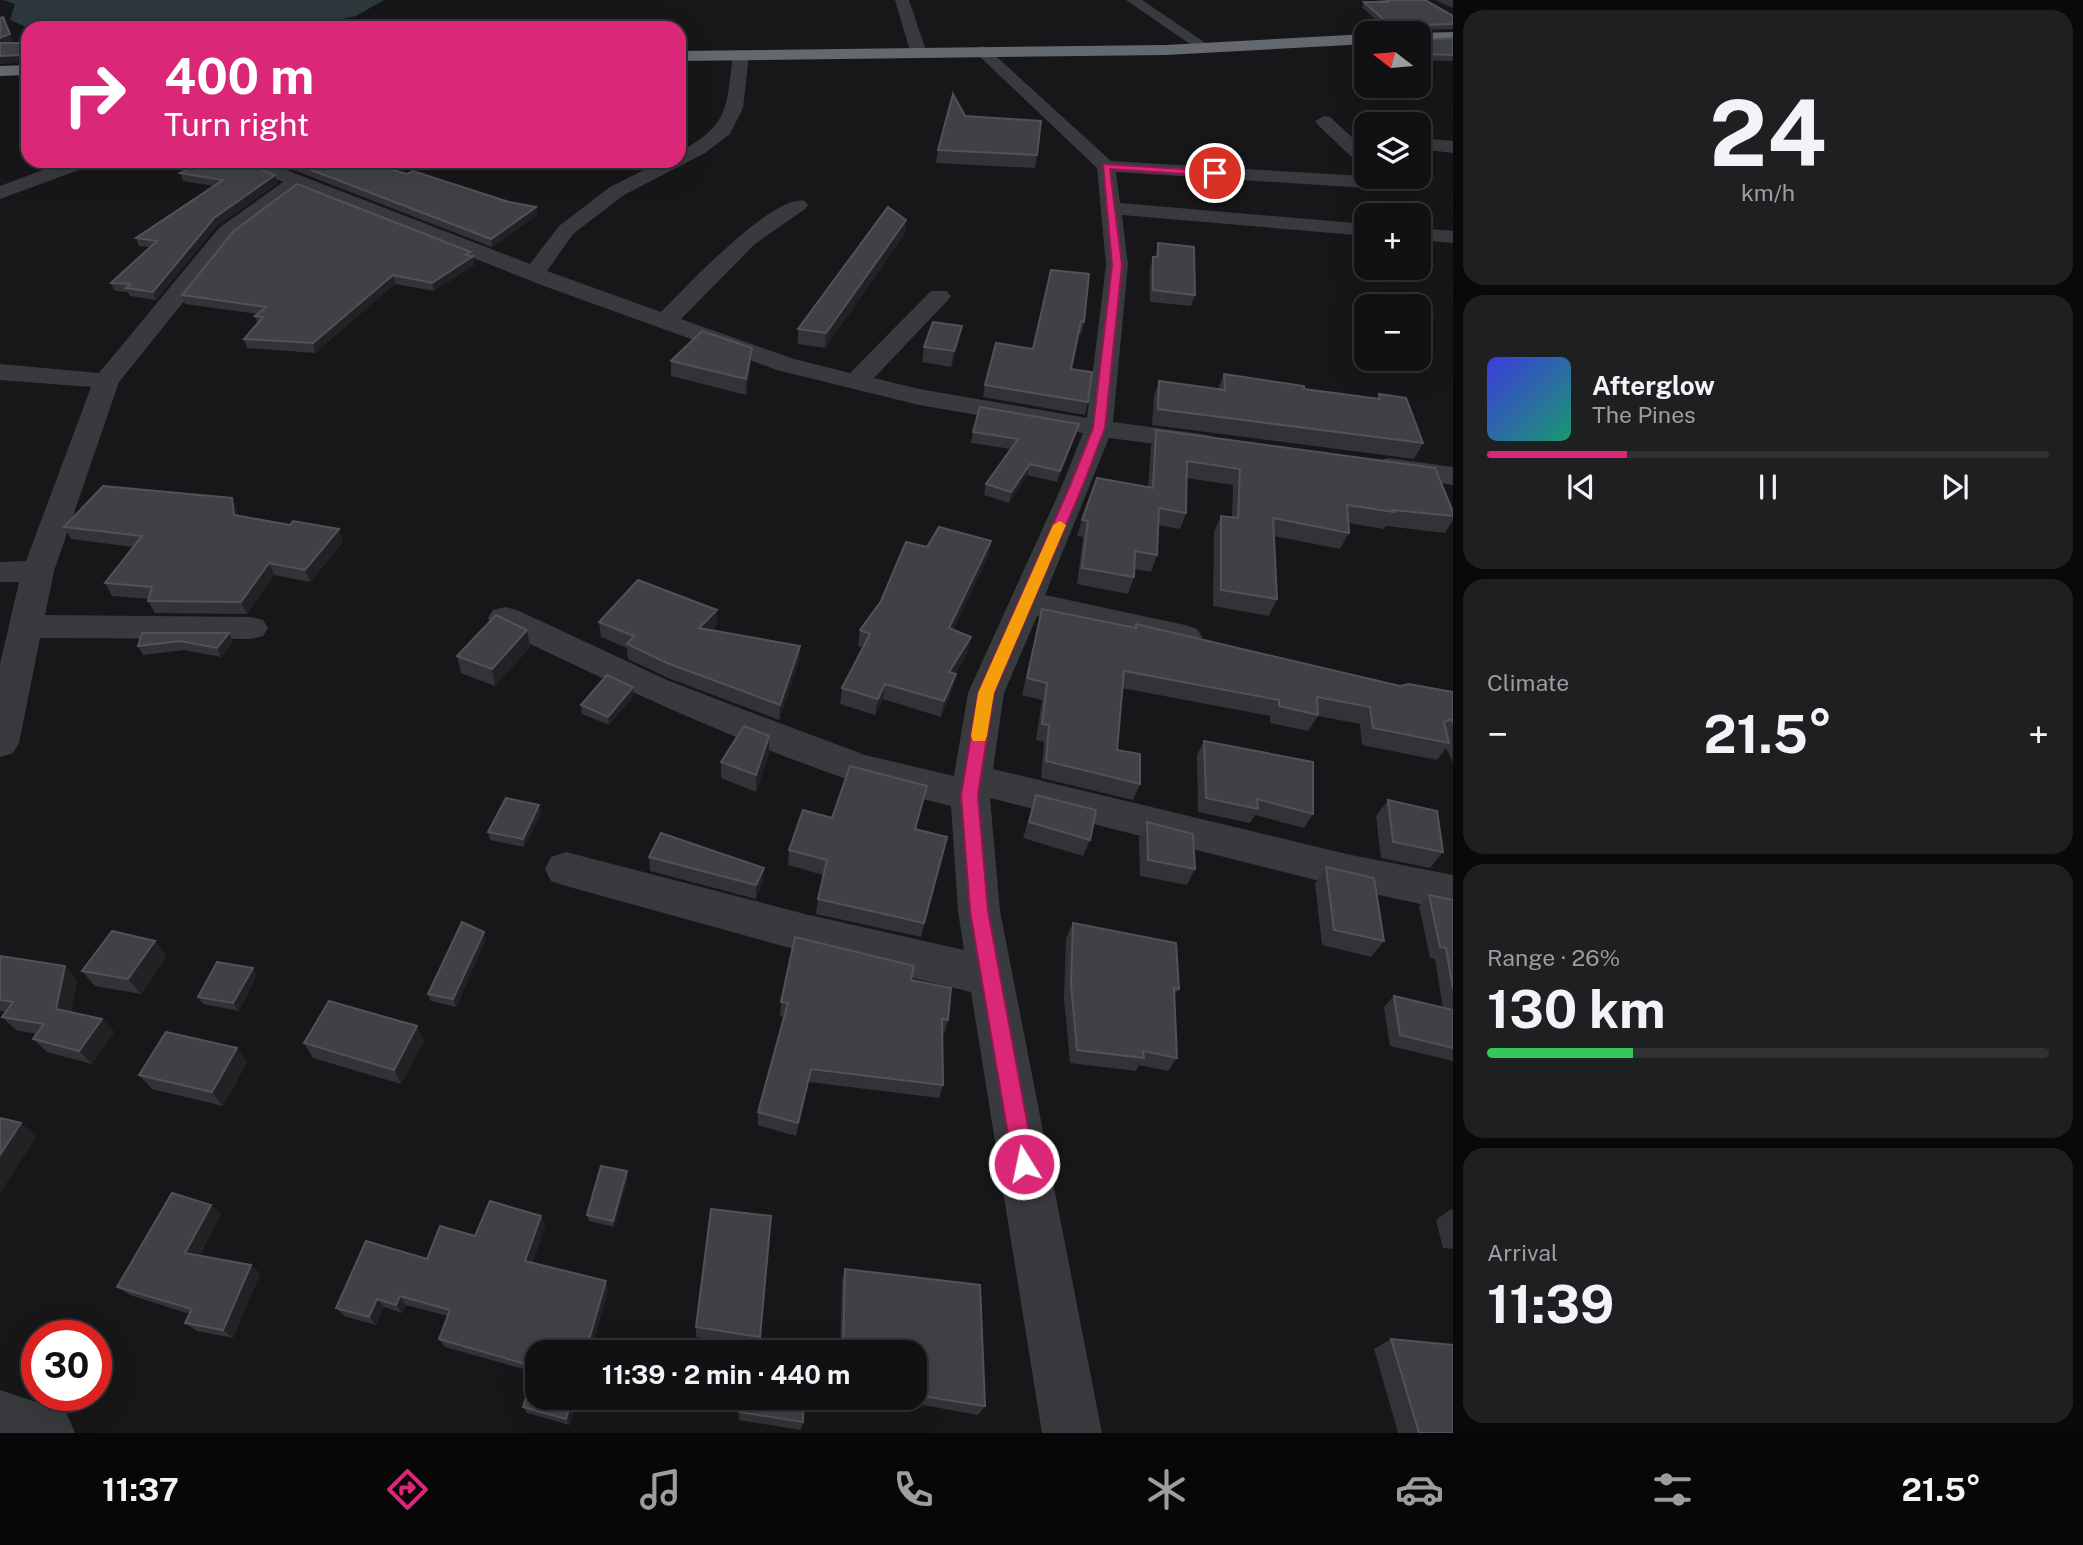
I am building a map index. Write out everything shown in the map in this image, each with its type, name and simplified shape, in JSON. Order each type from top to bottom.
[{"type":"highway","points":[[1432,38],[1453,37]]},
{"type":"highway","points":[[686,56],[1205,48],[1354,40]]},
{"type":"highway","points":[[0,71],[21,72]]},
{"type":"street","points":[[902,0],[918,51]]},
{"type":"street","points":[[1133,0],[1205,48]]},
{"type":"street","points":[[982,51],[1106,166],[1354,181]]},
{"type":"street","points":[[686,156],[712,143],[733,118],[741,55]]},
{"type":"street","points":[[1324,121],[1354,148]]},
{"type":"street","points":[[1341,135],[1354,136]]},
{"type":"street","points":[[1431,144],[1453,147]]},
{"type":"street","points":[[1072,1433],[979,911],[971,787],[986,693],[1099,428],[1117,265],[1106,166]]},
{"type":"street","points":[[0,193],[66,168]]},
{"type":"street","points":[[264,168],[534,274],[786,365],[919,397],[1099,428],[1228,446]]},
{"type":"street","points":[[534,274],[566,230],[617,191],[662,168]]},
{"type":"street","points":[[2,734],[38,571],[106,382],[226,233],[297,181]]},
{"type":"street","points":[[665,322],[747,239],[798,205]]},
{"type":"street","points":[[1111,208],[1354,229]]},
{"type":"street","points":[[1431,235],[1453,237]]},
{"type":"street","points":[[856,382],[939,296]]},
{"type":"street","points":[[0,372],[106,382]]},
{"type":"street","points":[[1360,464],[1453,476]]},
{"type":"street","points":[[0,572],[38,571]]},
{"type":"street","points":[[1025,602],[1217,645]]},
{"type":"street","points":[[505,618],[654,690],[860,768],[971,787],[1453,893]]},
{"type":"street","points":[[27,626],[251,628]]},
{"type":"street","points":[[566,869],[805,933],[990,976]]},
{"type":"street","points":[[0,1420],[45,1433]]},
{"type":"shaded area","points":[[3,0],[384,0],[356,16],[333,21],[21,21],[21,25],[10,20],[15,4]]},
{"type":"building","points":[[1386,0],[1425,0],[1453,16],[1453,24],[1385,21],[1364,2],[1388,2]]},
{"type":"building","points":[[3,17],[10,34],[0,38],[0,18]]},
{"type":"building","points":[[1453,38],[1453,55],[1432,54],[1432,39]]},
{"type":"building","points":[[0,43],[21,43],[21,55],[0,56]]},
{"type":"building","points":[[953,94],[965,116],[1041,121],[1037,155],[938,150]]},
{"type":"building","points":[[190,168],[256,168],[275,175],[214,218],[153,292],[126,288],[130,284],[111,283],[157,241],[136,238],[223,180],[180,173]]},
{"type":"building","points":[[306,168],[386,168],[407,174],[413,171],[509,202],[536,207],[491,239]]},
{"type":"building","points":[[297,184],[471,252],[466,255],[473,256],[432,283],[393,275],[313,343],[244,339],[263,317],[255,316],[266,307],[182,295],[234,231]]},
{"type":"building","points":[[888,207],[906,220],[826,333],[798,329]]},
{"type":"building","points":[[1158,243],[1194,247],[1195,295],[1153,290],[1153,257],[1158,257]]},
{"type":"building","points":[[1051,270],[1089,274],[1084,322],[1081,321],[1071,369],[1092,372],[1088,402],[985,385],[996,343],[1033,349]]},
{"type":"building","points":[[933,322],[962,326],[954,351],[924,347]]},
{"type":"building","points":[[702,331],[752,348],[746,379],[671,361]]},
{"type":"building","points":[[1224,374],[1304,386],[1304,389],[1380,399],[1379,394],[1406,398],[1423,443],[1158,409],[1159,381],[1225,390]]},
{"type":"building","points":[[980,407],[1079,424],[1060,471],[1030,464],[1011,492],[986,484],[1018,439],[973,432]]},
{"type":"building","points":[[1156,430],[1435,468],[1453,516],[1393,510],[1394,512],[1347,505],[1349,533],[1273,518],[1277,599],[1221,590],[1221,516],[1238,518],[1240,469],[1187,461],[1186,513],[1159,508],[1157,555],[1135,551],[1134,577],[1082,568],[1088,521],[1082,520],[1097,478],[1153,488]]},
{"type":"building","points":[[103,486],[232,498],[234,515],[290,525],[293,521],[339,529],[305,570],[269,563],[241,602],[148,601],[152,587],[105,583],[142,536],[64,527]]},
{"type":"building","points":[[939,527],[991,541],[949,628],[971,637],[949,672],[956,674],[944,701],[885,684],[878,699],[842,688],[870,634],[860,630],[881,601],[906,542],[927,547]]},
{"type":"building","points":[[638,580],[717,610],[699,628],[800,646],[780,705],[667,663],[627,644],[634,636],[599,622]]},
{"type":"building","points":[[1042,609],[1136,628],[1136,624],[1400,686],[1409,684],[1453,692],[1453,723],[1451,719],[1444,722],[1449,743],[1373,728],[1370,707],[1317,697],[1318,715],[1279,706],[1279,700],[1124,671],[1117,750],[1140,754],[1140,784],[1046,761],[1049,725],[1042,724],[1047,683],[1027,678]]},
{"type":"building","points":[[496,615],[527,630],[492,669],[457,656]]},
{"type":"building","points":[[142,633],[229,633],[217,648],[180,641],[138,646]]},
{"type":"building","points":[[607,675],[633,687],[608,717],[581,705]]},
{"type":"building","points":[[744,726],[769,736],[756,775],[721,762]]},
{"type":"building","points":[[1204,741],[1313,762],[1313,814],[1257,799],[1258,809],[1206,798]]},
{"type":"building","points":[[850,766],[927,786],[915,829],[947,837],[924,923],[818,899],[827,860],[789,850],[803,810],[832,818]]},
{"type":"building","points":[[1036,795],[1096,810],[1090,840],[1029,822]]},
{"type":"building","points":[[506,798],[539,805],[523,839],[488,832]]},
{"type":"building","points":[[1388,800],[1437,811],[1443,852],[1393,842]]},
{"type":"building","points":[[1147,822],[1193,834],[1195,869],[1148,860]]},
{"type":"building","points":[[661,833],[764,868],[756,885],[649,857]]},
{"type":"building","points":[[1326,867],[1374,878],[1384,941],[1334,930]]},
{"type":"building","points":[[1429,895],[1453,900],[1453,990],[1446,948],[1440,947]]},
{"type":"building","points":[[462,922],[484,932],[453,999],[428,994]]},
{"type":"building","points":[[1073,923],[1176,943],[1179,989],[1174,988],[1177,1058],[1143,1051],[1144,1058],[1077,1050],[1071,984]]},
{"type":"building","points":[[112,931],[155,941],[128,979],[82,971]]},
{"type":"building","points":[[795,937],[914,966],[911,980],[951,988],[948,1020],[942,1019],[943,1085],[811,1069],[798,1123],[758,1112],[788,1003],[781,1002]]},
{"type":"building","points":[[0,956],[65,966],[56,1009],[102,1019],[79,1051],[33,1039],[44,1024],[2,1017],[13,1002],[0,1000]]},
{"type":"building","points":[[217,962],[253,968],[233,1003],[198,997]]},
{"type":"building","points":[[1394,996],[1453,1010],[1453,1048],[1400,1035]]},
{"type":"building","points":[[329,1001],[417,1026],[394,1070],[304,1043]]},
{"type":"building","points":[[166,1032],[237,1048],[212,1092],[139,1075]]},
{"type":"building","points":[[0,1118],[21,1123],[0,1155]]},
{"type":"building","points":[[601,1166],[627,1171],[613,1221],[587,1215]]},
{"type":"building","points":[[172,1193],[211,1205],[185,1253],[251,1265],[223,1330],[185,1323],[192,1309],[117,1287]]},
{"type":"building","points":[[490,1201],[541,1216],[525,1261],[606,1281],[589,1340],[525,1340],[525,1364],[439,1339],[450,1310],[400,1296],[396,1305],[377,1299],[369,1317],[336,1308],[366,1241],[427,1259],[440,1226],[475,1236]]},
{"type":"building","points":[[711,1209],[771,1216],[760,1337],[696,1327]]},
{"type":"building","points":[[845,1269],[980,1285],[985,1406],[927,1397],[927,1340],[843,1340]]},
{"type":"building","points":[[1391,1339],[1453,1345],[1453,1433],[1419,1433]]},
{"type":"building","points":[[534,1410],[569,1410],[566,1419]]},
{"type":"building","points":[[804,1410],[803,1422],[739,1412]]},
{"type":"slow traffic","points":[[979,736],[986,693],[1060,525]]},
{"type":"route","points":[[1024,1164],[979,911],[970,795],[986,693],[1076,488],[1099,428],[1117,265],[1106,166],[1215,173]]}]
